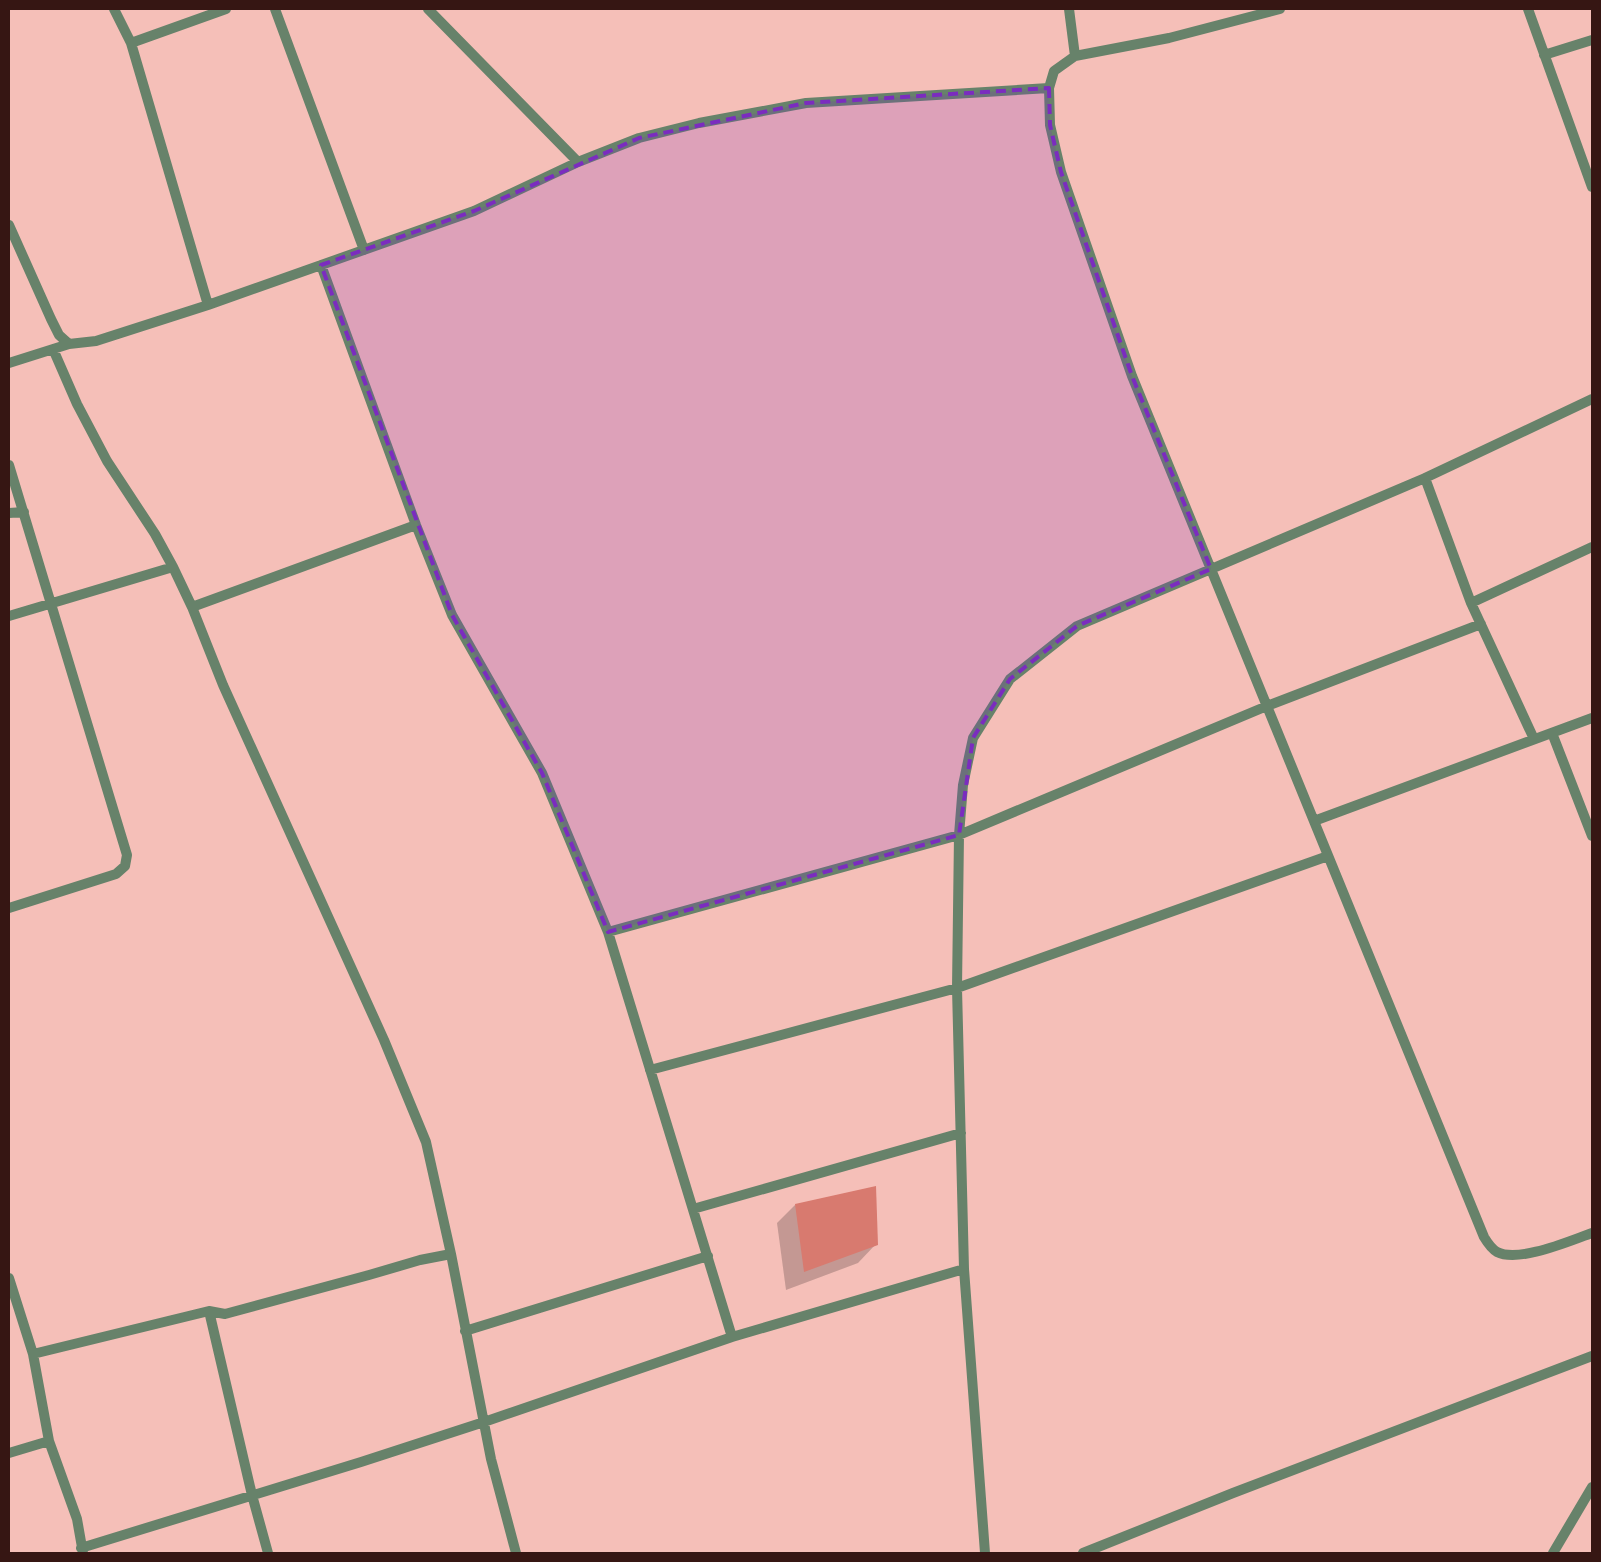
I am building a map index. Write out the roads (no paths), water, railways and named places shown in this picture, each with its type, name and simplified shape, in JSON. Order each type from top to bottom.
[{"type":"street","points":[[114,9],[131,43],[208,305]]},
{"type":"street","points":[[131,43],[226,9]]},
{"type":"street","points":[[275,9],[364,250]]},
{"type":"street","points":[[428,9],[578,162]]},
{"type":"street","points":[[1068,9],[1076,56]]},
{"type":"street","points":[[1280,9],[1169,38],[1076,56],[1054,71],[1049,88],[1050,125],[1061,172],[1132,376],[1484,1237],[1495,1252],[1511,1256],[1540,1250],[1592,1233]]},
{"type":"street","points":[[1528,9],[1592,187]]},
{"type":"street","points":[[1544,54],[1592,40]]},
{"type":"street","points":[[9,363],[69,344],[96,341],[208,305],[474,211],[578,162],[640,138],[699,123],[806,103],[1049,88]]},
{"type":"street","points":[[9,225],[51,319],[59,334],[69,344]]},
{"type":"street","points":[[321,265],[416,526],[452,615],[542,773],[608,932],[732,1337]]},
{"type":"street","points":[[53,349],[77,404],[107,461],[155,534],[173,567],[223,685],[384,1040],[426,1142],[491,1459],[516,1553]]},
{"type":"street","points":[[984,1553],[964,1269],[957,988],[959,834],[963,785],[973,738],[1010,679],[1078,626],[1425,478],[1592,399]]},
{"type":"street","points":[[9,465],[127,855],[125,866],[116,874],[9,908]]},
{"type":"street","points":[[1425,478],[1471,603],[1534,739]]},
{"type":"street","points":[[9,512],[24,512]]},
{"type":"street","points":[[192,608],[416,526]]},
{"type":"street","points":[[1471,603],[1592,547]]},
{"type":"street","points":[[9,616],[173,567]]},
{"type":"street","points":[[608,932],[959,834],[1267,706],[1481,624]]},
{"type":"street","points":[[1314,821],[1592,718]]},
{"type":"street","points":[[1552,733],[1592,836]]},
{"type":"street","points":[[650,1070],[957,988],[1328,856]]},
{"type":"street","points":[[693,1209],[961,1133]]},
{"type":"street","points":[[33,1354],[209,1310],[225,1314],[420,1260],[450,1254]]},
{"type":"street","points":[[465,1331],[708,1256]]},
{"type":"street","points":[[9,1278],[33,1354],[49,1441],[77,1519],[82,1551],[484,1422],[732,1337],[964,1269]]},
{"type":"street","points":[[209,1310],[252,1495],[268,1553]]},
{"type":"street","points":[[1083,1553],[1233,1493],[1592,1356]]},
{"type":"street","points":[[9,1453],[49,1441]]},
{"type":"street","points":[[1553,1553],[1592,1488]]}]
